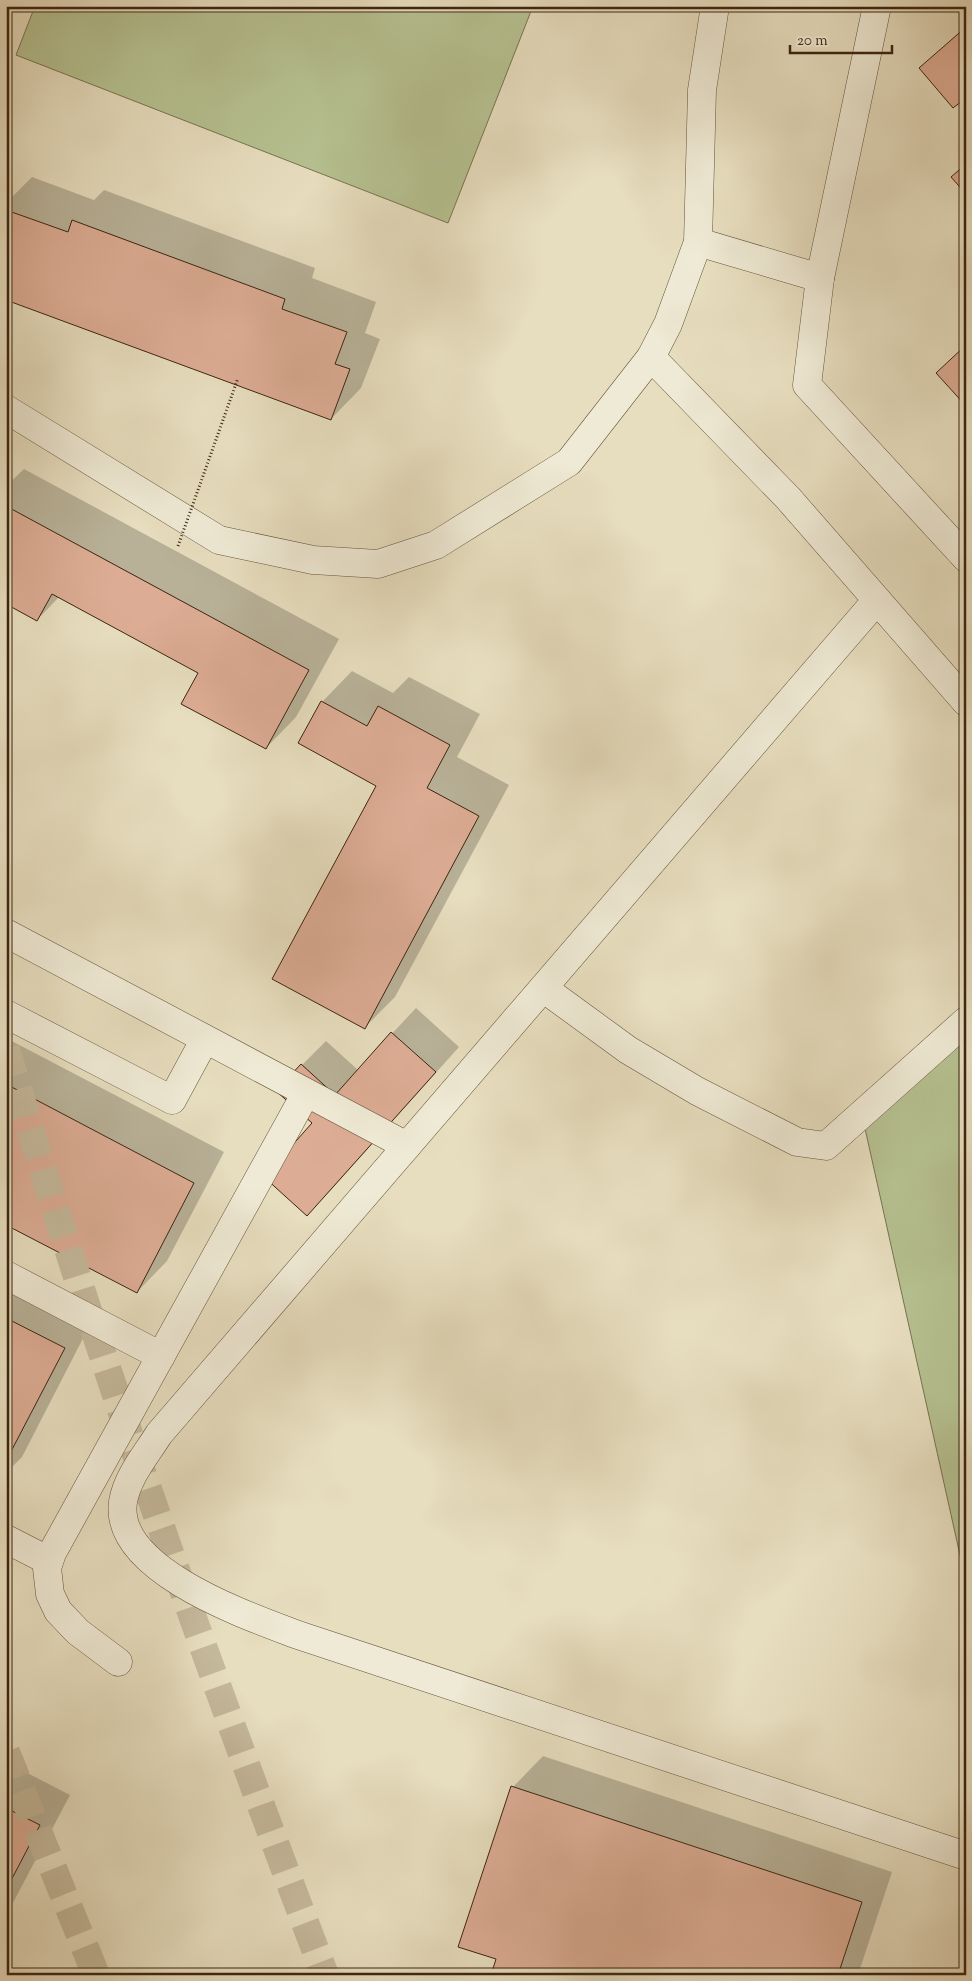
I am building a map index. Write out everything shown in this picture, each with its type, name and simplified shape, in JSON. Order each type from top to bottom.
[{"type":"street","points":[[6,408],[219,540],[312,560],[378,564],[436,545],[569,462],[651,357],[668,324],[698,242],[702,90],[715,6]]},
{"type":"street","points":[[877,6],[820,278],[807,385],[966,558]]},
{"type":"street","points":[[698,242],[820,278]]},
{"type":"street","points":[[651,357],[788,498],[966,702]]},
{"type":"street","points":[[877,600],[159,1434],[132,1476],[123,1501],[123,1522],[130,1538],[152,1562],[190,1588],[234,1611],[298,1635],[966,1856]]},
{"type":"street","points":[[6,933],[407,1146]]},
{"type":"street","points":[[543,988],[628,1050],[697,1091],[797,1142],[826,1146],[966,1022]]},
{"type":"street","points":[[6,1014],[172,1100],[205,1039]]},
{"type":"street","points":[[118,1662],[78,1632],[58,1611],[50,1594],[46,1568],[52,1552],[306,1093]]},
{"type":"street","points":[[6,1275],[161,1356]]},
{"type":"street","points":[[6,1539],[49,1561]]},
{"type":"path","points":[[178,546],[238,378]]},
{"type":"green space","points":[[35,6],[533,6],[448,223],[16,55]]},
{"type":"green space","points":[[966,1037],[966,1582],[864,1124]]},
{"type":"building","points":[[966,27],[966,98],[953,108],[919,68]]},
{"type":"building","points":[[966,164],[966,194],[951,177]]},
{"type":"building","points":[[6,210],[68,232],[72,220],[285,299],[282,309],[347,332],[335,364],[350,369],[331,420],[6,300]]},
{"type":"building","points":[[966,345],[966,406],[936,373]]},
{"type":"building","points":[[6,506],[309,670],[266,749],[181,704],[198,673],[52,594],[37,621],[6,604]]},
{"type":"building","points":[[321,701],[367,726],[378,706],[450,745],[427,788],[479,816],[365,1029],[272,979],[376,786],[298,743]]},
{"type":"building","points":[[391,1032],[436,1072],[307,1216],[264,1177],[312,1123],[276,1091],[301,1064],[335,1095]]},
{"type":"building","points":[[6,1084],[194,1183],[137,1293],[6,1225]]},
{"type":"building","points":[[6,1318],[65,1348],[6,1461]]},
{"type":"building","points":[[511,1786],[862,1902],[838,1975],[491,1975],[496,1959],[458,1947]]},
{"type":"building","points":[[6,1808],[40,1825],[6,1890]]},
{"type":"tunnel","points":[[6,1049],[117,1399],[197,1631],[325,1975]]},
{"type":"tunnel","points":[[6,1752],[96,1975]]}]
